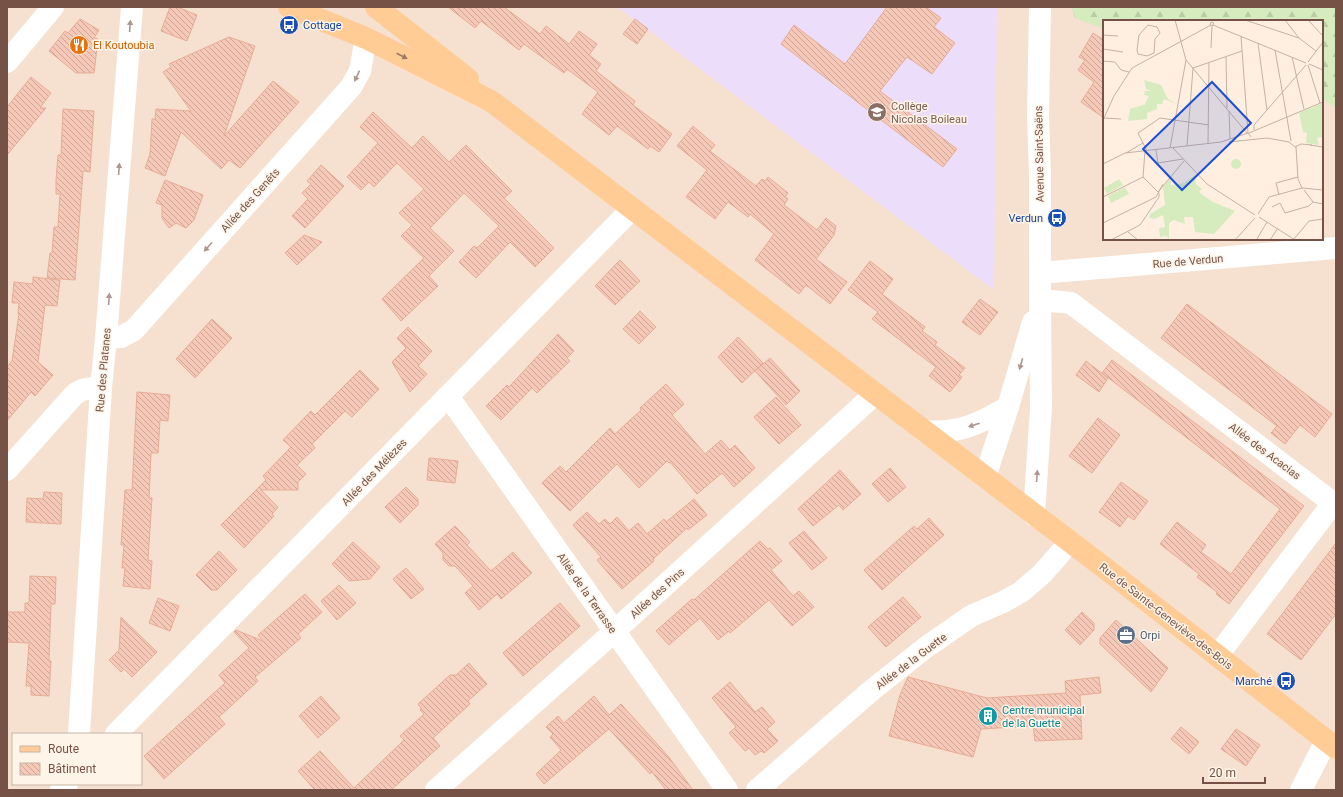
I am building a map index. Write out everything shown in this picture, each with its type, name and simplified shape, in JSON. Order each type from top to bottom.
[{"type":"main road","points":[[289,7],[366,38],[491,101]]},
{"type":"main road","points":[[376,7],[468,80],[491,101]]},
{"type":"main road","name":"Rue de Sainte-Geneviève-des-Bois","points":[[491,101],[1034,514],[1331,744]]},
{"type":"street","points":[[7,62],[53,7]]},
{"type":"street","name":"Rue des Platanes","points":[[79,733],[101,388],[132,7]]},
{"type":"street","name":"Avenue Saint-Saëns","points":[[1034,514],[1041,408],[1040,174],[1038,116],[1040,7]]},
{"type":"street","name":"Allée des Genêts","points":[[106,338],[121,338],[134,330],[351,87],[360,70],[366,38]]},
{"type":"street","name":"Allée des Mélèzes","points":[[117,733],[632,209]]},
{"type":"street","name":"Rue de Verdun","points":[[1040,273],[1336,248]]},
{"type":"street","name":"Avenue Saint-Saëns","points":[[985,477],[1040,300]]},
{"type":"street","name":"Allée des Acacias","points":[[1040,300],[1071,303],[1333,503],[1218,655]]},
{"type":"street","points":[[7,470],[74,395],[85,388],[101,388]]},
{"type":"street","name":"Allée des Pins","points":[[436,790],[615,632],[875,394]]},
{"type":"street","name":"Allée de la Terrasse","points":[[448,396],[727,790]]},
{"type":"street","points":[[924,431],[941,432],[977,424],[1008,407]]},
{"type":"street","name":"Allée de la Guette","points":[[757,790],[872,690],[925,648],[971,616],[1003,602],[1021,592],[1042,574],[1070,542]]},
{"type":"street","points":[[1301,790],[1319,752],[1331,744]]},
{"type":"shaded area","points":[[7,7],[1336,7],[1336,790],[7,790]]},
{"type":"shaded area","name":"Collège Nicolas Boileau","points":[[618,7],[997,7],[994,290],[982,281]]},
{"type":"green space","points":[[1071,7],[1336,7],[1336,108],[1323,99],[1323,20],[1103,20],[1103,29],[1075,18]]},
{"type":"building","points":[[170,7],[177,7],[197,15],[187,41],[161,31]]},
{"type":"building","points":[[448,7],[504,7],[540,34],[546,26],[569,44],[579,31],[597,44],[589,55],[601,64],[596,71],[635,101],[633,105],[672,134],[659,152],[650,146],[648,149],[617,126],[609,135],[582,114],[598,92],[567,69],[564,73],[524,44],[519,50],[481,21],[475,28]]},
{"type":"building","points":[[887,7],[926,7],[941,18],[934,27],[955,43],[932,74],[907,57],[880,91],[957,149],[943,167],[781,44],[794,25],[845,64]]},
{"type":"building","name":"El Koutoubia","points":[[80,19],[99,30],[94,38],[98,39],[94,73],[76,73],[49,51],[65,31],[68,33]]},
{"type":"building","points":[[635,19],[648,29],[637,44],[623,34]]},
{"type":"building","points":[[1093,33],[1103,39],[1103,117],[1081,102],[1094,82],[1078,70],[1085,60],[1079,57]]},
{"type":"building","points":[[229,37],[255,46],[224,136],[273,81],[299,102],[240,168],[229,160],[221,169],[181,132],[165,176],[145,168],[150,154],[152,119],[155,119],[156,109],[191,111],[163,72],[171,67],[169,64]]},
{"type":"building","points":[[31,77],[51,93],[40,108],[46,108],[7,155],[7,107]]},
{"type":"building","points":[[63,109],[94,111],[90,172],[83,171],[75,280],[47,278],[50,253],[52,253],[54,227],[58,227],[60,194],[56,194],[56,180],[58,155],[61,155]]},
{"type":"building","points":[[373,112],[412,148],[423,136],[449,162],[466,145],[512,191],[504,198],[554,248],[535,267],[510,242],[476,278],[459,262],[474,246],[477,248],[499,226],[464,193],[430,228],[454,251],[429,276],[438,286],[401,321],[382,299],[424,258],[401,236],[412,225],[399,213],[424,189],[397,163],[374,187],[369,182],[361,190],[347,177],[378,143],[360,127]]},
{"type":"building","points":[[693,126],[715,145],[710,151],[756,186],[762,179],[765,181],[768,177],[788,193],[785,197],[788,199],[784,205],[817,230],[826,218],[836,226],[834,235],[816,259],[847,282],[830,304],[806,285],[799,294],[755,260],[774,234],[750,214],[748,217],[728,202],[715,219],[686,197],[707,170],[677,146]]},
{"type":"building","points":[[321,165],[344,186],[305,228],[292,216],[308,199],[302,193],[311,184],[307,181]]},
{"type":"building","points":[[165,180],[203,195],[194,220],[186,228],[176,223],[169,228],[162,218],[162,205],[156,203]]},
{"type":"building","points":[[304,235],[322,242],[297,265],[285,253]]},
{"type":"building","points":[[620,260],[640,281],[615,305],[595,286]]},
{"type":"building","points":[[870,261],[893,279],[882,294],[925,327],[922,331],[937,342],[935,345],[965,368],[959,375],[962,377],[950,392],[929,376],[936,367],[872,319],[878,312],[848,290]]},
{"type":"building","points":[[33,277],[60,280],[57,306],[45,305],[38,362],[53,375],[35,396],[31,392],[7,421],[7,367],[12,361],[19,314],[19,303],[12,303],[14,282],[33,284]]},
{"type":"building","points":[[980,299],[998,312],[980,335],[962,322]]},
{"type":"building","points":[[1187,304],[1332,414],[1315,437],[1300,425],[1285,444],[1271,433],[1277,426],[1161,338]]},
{"type":"building","points":[[640,311],[656,327],[639,344],[623,329]]},
{"type":"building","points":[[212,319],[232,338],[195,378],[176,359]]},
{"type":"building","points":[[408,327],[432,351],[418,366],[427,374],[410,392],[392,362],[406,348],[397,338]]},
{"type":"building","points":[[558,334],[574,351],[567,358],[570,361],[537,393],[532,388],[501,420],[486,406],[507,385],[509,387]]},
{"type":"building","points":[[738,337],[763,363],[742,383],[718,357]]},
{"type":"building","points":[[770,358],[800,391],[786,405],[755,371]]},
{"type":"building","points":[[1112,360],[1304,506],[1229,604],[1216,594],[1217,592],[1197,577],[1199,574],[1160,544],[1177,522],[1206,545],[1201,552],[1231,574],[1280,509],[1102,373]]},
{"type":"building","points":[[1086,361],[1108,378],[1099,392],[1076,375]]},
{"type":"building","points":[[360,370],[379,389],[352,417],[345,411],[312,444],[315,448],[297,465],[306,474],[298,482],[298,490],[261,490],[278,507],[272,514],[274,516],[244,548],[221,525],[266,480],[263,476],[291,447],[283,440],[311,411],[315,415]]},
{"type":"building","points":[[666,384],[684,404],[672,415],[705,454],[721,440],[730,450],[735,445],[755,468],[734,487],[722,473],[697,494],[670,462],[669,463],[667,461],[639,488],[617,464],[570,511],[542,483],[560,466],[566,472],[610,428],[615,434]]},
{"type":"building","points":[[137,392],[170,395],[168,421],[160,420],[158,453],[151,453],[149,498],[152,498],[148,560],[152,561],[150,589],[123,586],[125,568],[122,568],[124,545],[121,545],[125,490],[132,490]]},
{"type":"building","points":[[776,397],[801,425],[779,444],[754,417]]},
{"type":"building","points":[[1098,418],[1120,435],[1092,473],[1069,456]]},
{"type":"building","points":[[429,458],[458,461],[455,483],[427,480]]},
{"type":"building","points":[[890,468],[906,487],[888,502],[872,484]]},
{"type":"building","points":[[840,470],[861,494],[843,510],[839,505],[813,526],[798,509]]},
{"type":"building","points":[[1121,482],[1148,501],[1134,520],[1128,516],[1120,527],[1099,512]]},
{"type":"building","points":[[406,487],[418,499],[418,505],[400,523],[385,507]]},
{"type":"building","points":[[44,492],[62,493],[61,524],[26,522],[27,498],[43,499]]},
{"type":"building","points":[[694,499],[707,515],[688,530],[687,528],[653,559],[654,561],[622,589],[597,560],[601,557],[573,525],[587,512],[599,524],[605,519],[610,524],[617,517],[629,531],[638,523],[647,534],[664,519],[666,522]]},
{"type":"building","points":[[929,518],[944,535],[882,590],[864,570],[914,526],[917,529]]},
{"type":"building","points":[[455,526],[470,542],[467,545],[491,571],[513,552],[532,573],[501,599],[497,594],[479,610],[465,593],[473,586],[455,566],[449,566],[443,560],[443,553],[435,544]]},
{"type":"building","points":[[804,531],[827,558],[812,570],[789,543]]},
{"type":"building","points":[[760,541],[768,549],[770,548],[782,561],[771,570],[793,596],[799,591],[814,607],[792,626],[769,600],[730,633],[729,631],[718,640],[700,618],[669,645],[656,631],[692,599],[694,600]]},
{"type":"building","points":[[353,542],[380,567],[370,579],[349,581],[332,564]]},
{"type":"building","points":[[1336,543],[1336,614],[1301,660],[1267,634]]},
{"type":"building","points":[[219,551],[237,570],[217,590],[211,590],[196,575]]},
{"type":"building","points":[[406,568],[424,589],[411,599],[393,579]]},
{"type":"building","points":[[30,576],[56,577],[55,604],[51,604],[49,661],[51,661],[49,696],[31,695],[31,686],[26,686],[29,643],[7,642],[7,612],[25,612],[25,603],[29,603]]},
{"type":"building","points":[[339,585],[356,603],[337,620],[321,601]]},
{"type":"building","points":[[305,594],[322,612],[298,634],[301,638],[255,677],[258,681],[219,717],[225,724],[164,779],[144,756],[225,683],[219,675],[249,648],[234,632],[236,630],[263,641],[258,635]]},
{"type":"building","points":[[903,597],[921,617],[886,647],[868,627]]},
{"type":"building","points":[[158,598],[179,606],[170,631],[149,623]]},
{"type":"building","points":[[560,603],[580,626],[523,676],[503,653]]},
{"type":"building","points":[[1082,612],[1094,623],[1094,630],[1080,645],[1065,630]]},
{"type":"building","points":[[121,617],[157,652],[132,677],[124,669],[121,672],[109,660],[119,650]]},
{"type":"building","points":[[1116,620],[1168,668],[1151,692],[1100,644],[1100,638]]},
{"type":"building","points":[[469,663],[487,684],[468,701],[470,704],[433,738],[440,746],[391,790],[315,790],[298,771],[320,751],[354,788],[404,740],[400,736],[424,714],[420,710],[421,708],[418,704],[450,675],[456,675]]},
{"type":"building","name":"Centre municipal de la Guette","points":[[908,677],[987,698],[1066,693],[1065,681],[1099,677],[1101,693],[1080,695],[1082,739],[1035,741],[1033,726],[981,729],[973,757],[889,736],[900,695]]},
{"type":"building","points":[[730,682],[755,712],[762,707],[775,722],[767,729],[778,741],[764,753],[761,751],[755,755],[749,748],[745,751],[729,733],[736,727],[712,698]]},
{"type":"building","points":[[321,696],[340,718],[318,738],[299,716]]},
{"type":"building","points":[[594,696],[609,715],[621,704],[668,756],[693,790],[666,790],[652,772],[650,774],[609,729],[544,784],[536,774],[561,750],[550,737],[553,734],[546,727],[558,716],[564,723]]},
{"type":"building","points":[[1181,727],[1199,742],[1189,754],[1171,739]]},
{"type":"building","points":[[1236,729],[1260,745],[1246,766],[1221,749]]},
{"type":"place","name":"Cottage","points":[[289,25]]},
{"type":"place","name":"El Koutoubia","points":[[79,45]]},
{"type":"place","name":"Collège Nicolas Boileau","points":[[877,112]]},
{"type":"place","name":"Verdun","points":[[1057,218]]},
{"type":"place","name":"Orpi","points":[[1126,635]]},
{"type":"place","name":"Marché","points":[[1286,681]]},
{"type":"place","name":"Centre municipal de la Guette","points":[[988,716]]}]
